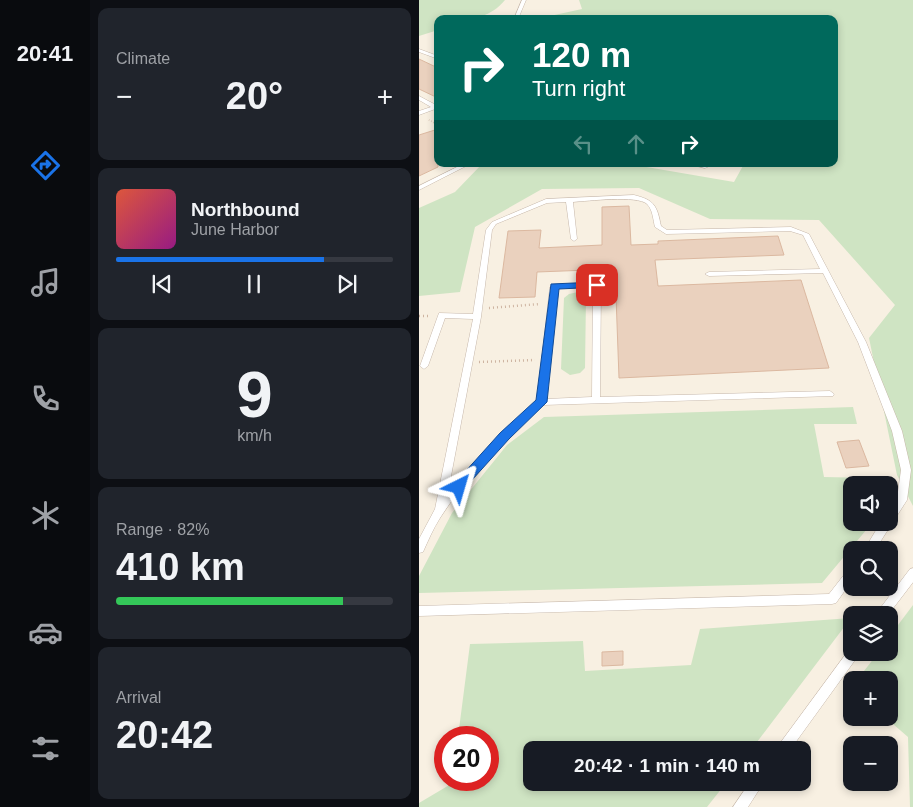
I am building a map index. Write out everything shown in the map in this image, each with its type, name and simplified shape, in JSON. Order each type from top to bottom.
[{"type":"lane","points":[[518,15],[524,0]]},
{"type":"lane","points":[[419,50],[434,56]]},
{"type":"lane","points":[[419,98],[434,105]]},
{"type":"lane","points":[[419,113],[434,107]]},
{"type":"lane","points":[[419,188],[461,167]]},
{"type":"lane","points":[[440,510],[477,317],[489,230],[494,223],[546,201],[634,196],[648,200],[653,206],[658,227],[666,232],[800,231],[806,234],[862,342],[897,431],[906,470],[902,500],[898,506]]},
{"type":"lane","points":[[569,199],[574,239]]},
{"type":"lane","points":[[709,274],[825,270]]},
{"type":"lane","points":[[419,549],[440,510],[469,475],[504,436],[541,402],[555,286],[597,285],[596,401]]},
{"type":"lane","points":[[424,366],[442,315],[477,317]]},
{"type":"lane","points":[[541,402],[830,394]]},
{"type":"lane","points":[[888,606],[913,572]]},
{"type":"lane","points":[[419,611],[832,599],[843,585]]},
{"type":"lane","points":[[789,741],[847,661]]},
{"type":"lane","points":[[740,807],[752,791]]},
{"type":"path","points":[[501,307],[553,304]]},
{"type":"path","points":[[469,362],[546,359]]},
{"type":"green space","points":[[419,0],[505,0],[485,15],[434,15],[434,31],[419,36]]},
{"type":"green space","points":[[579,0],[913,0],[913,506],[897,475],[869,338],[895,305],[819,220],[710,219],[639,188],[542,189],[475,227],[460,292],[419,296],[419,208],[455,192],[479,167],[646,167],[734,182],[742,167],[838,167],[838,15],[555,15],[582,9]]},
{"type":"green space","points":[[578,292],[586,297],[585,368],[580,373],[570,375],[561,369],[564,298],[569,294]]},
{"type":"green space","points":[[853,407],[857,424],[814,424],[824,477],[843,477],[843,531],[865,531],[857,541],[843,541],[843,558],[822,583],[419,593],[419,576],[452,513],[507,445],[544,417]]},
{"type":"green space","points":[[913,605],[914,807],[910,807],[908,737],[895,726],[898,726],[898,671],[864,671],[872,661],[898,661],[898,625]]},
{"type":"green space","points":[[843,619],[843,629],[758,741],[523,741],[523,791],[720,791],[707,807],[419,807],[419,803],[439,791],[499,791],[499,726],[459,726],[470,644],[583,641],[585,671],[691,665],[700,629]]},
{"type":"building","points":[[419,59],[434,66],[434,96],[419,89]]},
{"type":"building","points":[[434,130],[434,167],[438,167],[419,176],[419,135]]},
{"type":"building","points":[[629,206],[631,245],[658,244],[658,241],[778,236],[784,255],[655,260],[658,286],[801,280],[829,368],[619,378],[615,269],[537,272],[535,297],[499,298],[508,231],[541,230],[539,248],[602,245],[602,207]]},
{"type":"building","points":[[859,440],[869,466],[846,468],[837,442]]},
{"type":"building","points":[[623,651],[623,665],[602,666],[602,652]]},
{"type":"route","points":[[459,487],[504,436],[541,402],[555,286],[597,285]]}]
